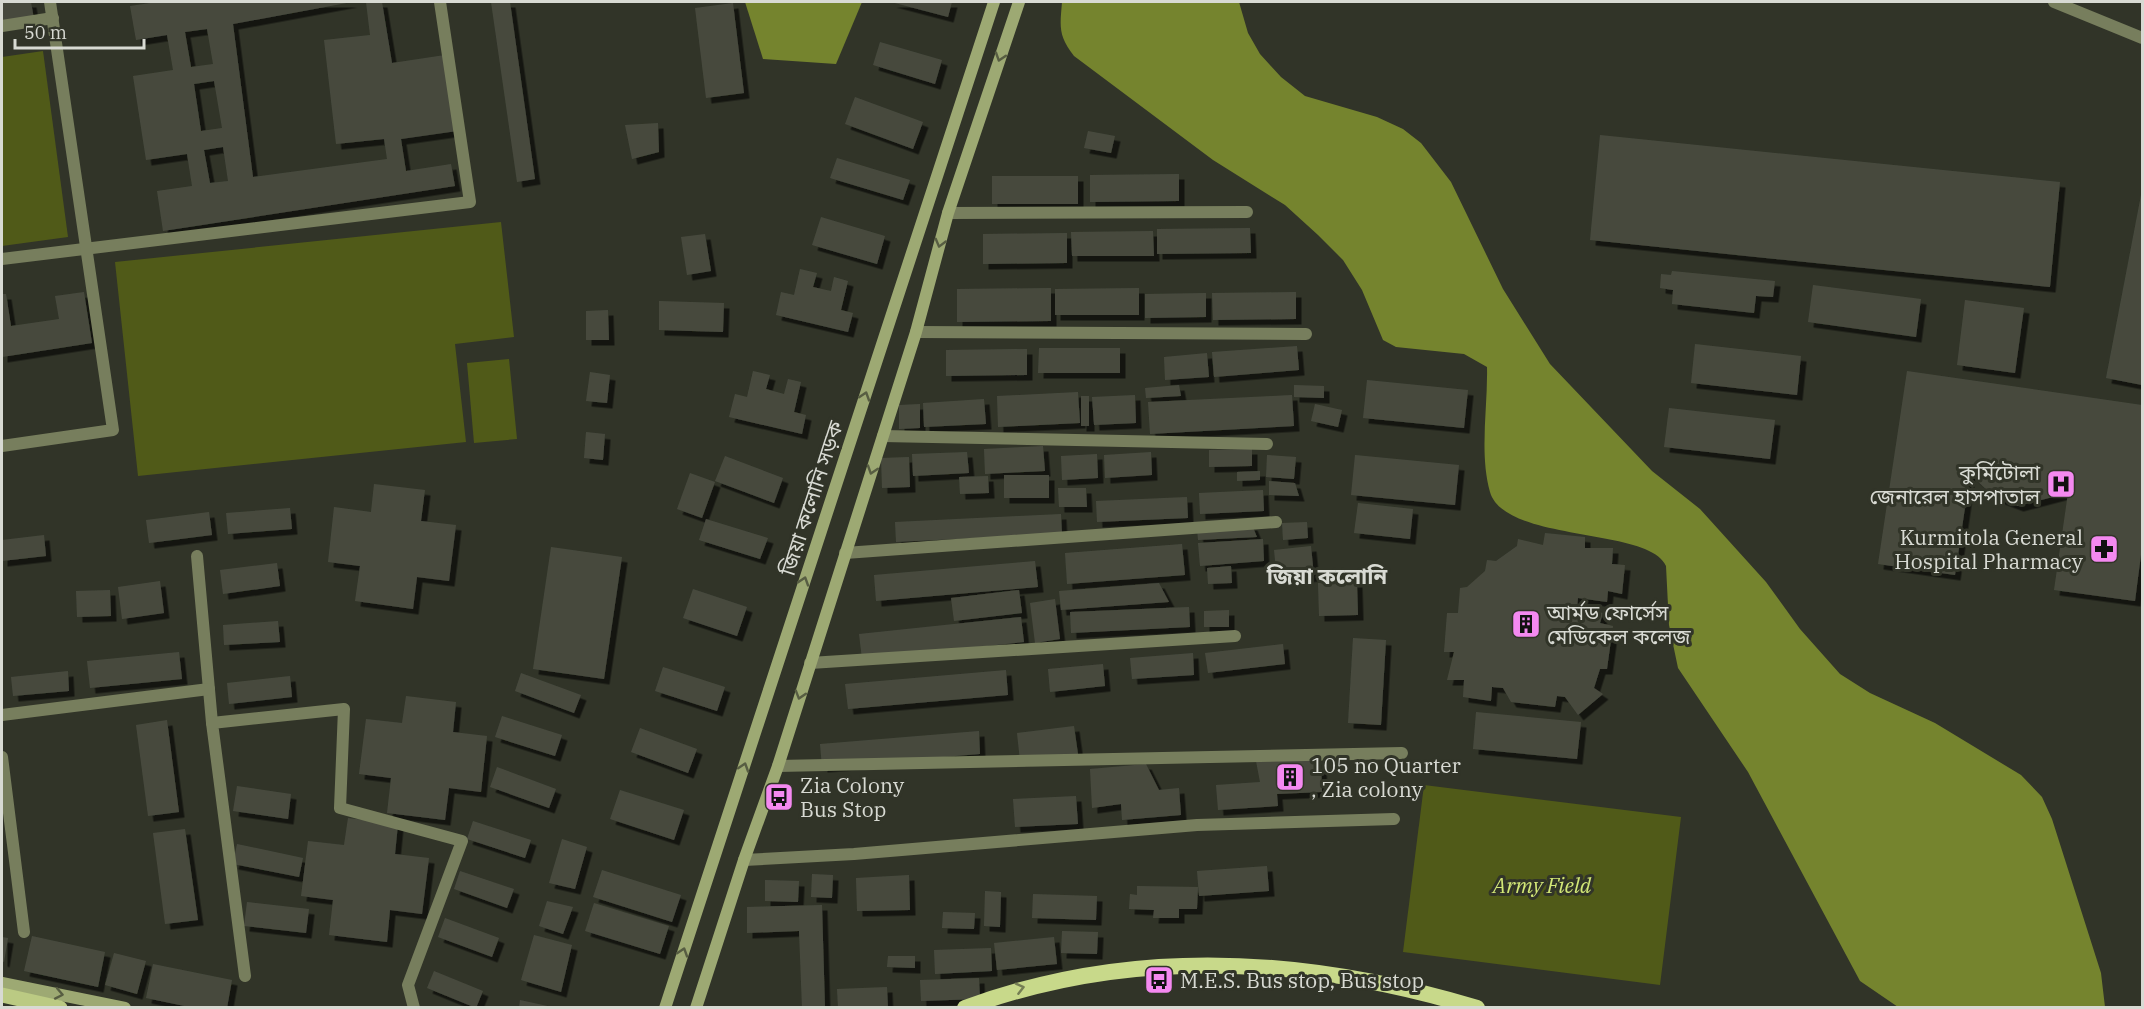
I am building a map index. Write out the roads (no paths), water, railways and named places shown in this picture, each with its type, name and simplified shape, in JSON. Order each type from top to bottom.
[{"type":"highway","points":[[965,1008],[1011,991],[1065,977],[1162,966],[1263,967],[1300,971],[1346,978],[1473,1006]]},
{"type":"main road","name":"জিয়া কলোনি সড়ক","points":[[665,1008],[994,2]]},
{"type":"main road","points":[[696,1008],[744,860],[778,766],[916,332],[948,213],[1019,2]]},
{"type":"main road","points":[[2,983],[125,1008]]},
{"type":"main road","points":[[2,995],[60,1008]]},
{"type":"street","points":[[2,446],[113,430],[50,2]]},
{"type":"street","points":[[2,259],[470,202],[440,2]]},
{"type":"street","points":[[2054,2],[2142,38]]},
{"type":"street","points":[[2,26],[53,18]]},
{"type":"street","points":[[948,213],[1247,213]]},
{"type":"street","points":[[916,332],[1306,334]]},
{"type":"street","points":[[883,436],[1267,444]]},
{"type":"street","points":[[845,553],[1276,522]]},
{"type":"street","points":[[196,556],[212,723],[245,976]]},
{"type":"street","points":[[810,663],[1235,636]]},
{"type":"street","points":[[2,714],[209,688]]},
{"type":"street","points":[[212,723],[344,709],[340,808],[462,841],[408,985],[414,1008]]},
{"type":"street","points":[[778,766],[1402,753]]},
{"type":"street","points":[[2,758],[24,932]]},
{"type":"street","points":[[744,860],[866,853],[1197,825],[1394,819]]},
{"type":"place","name":"কুর্মিটোলা জেনারেল হাসপাতাল","points":[[2061,484]]},
{"type":"place","name":"Kurmitola General Hospital Pharmacy","points":[[2104,549]]},
{"type":"place","name":"আর্মড ফোর্সেস মেডিকেল কলেজ","points":[[1526,624]]},
{"type":"place","name":"105 no Quarter , Zia colony","points":[[1290,777]]},
{"type":"place","name":"Zia Colony Bus Stop","points":[[779,797]]},
{"type":"place","name":"M.E.S. Bus stop, Bus stop","points":[[1159,980]]},
{"type":"district","name":"জিয়া কলোনি","points":[[1327,575]]},
{"type":"park label","name":"Army Field","points":[[1542,885]]}]
